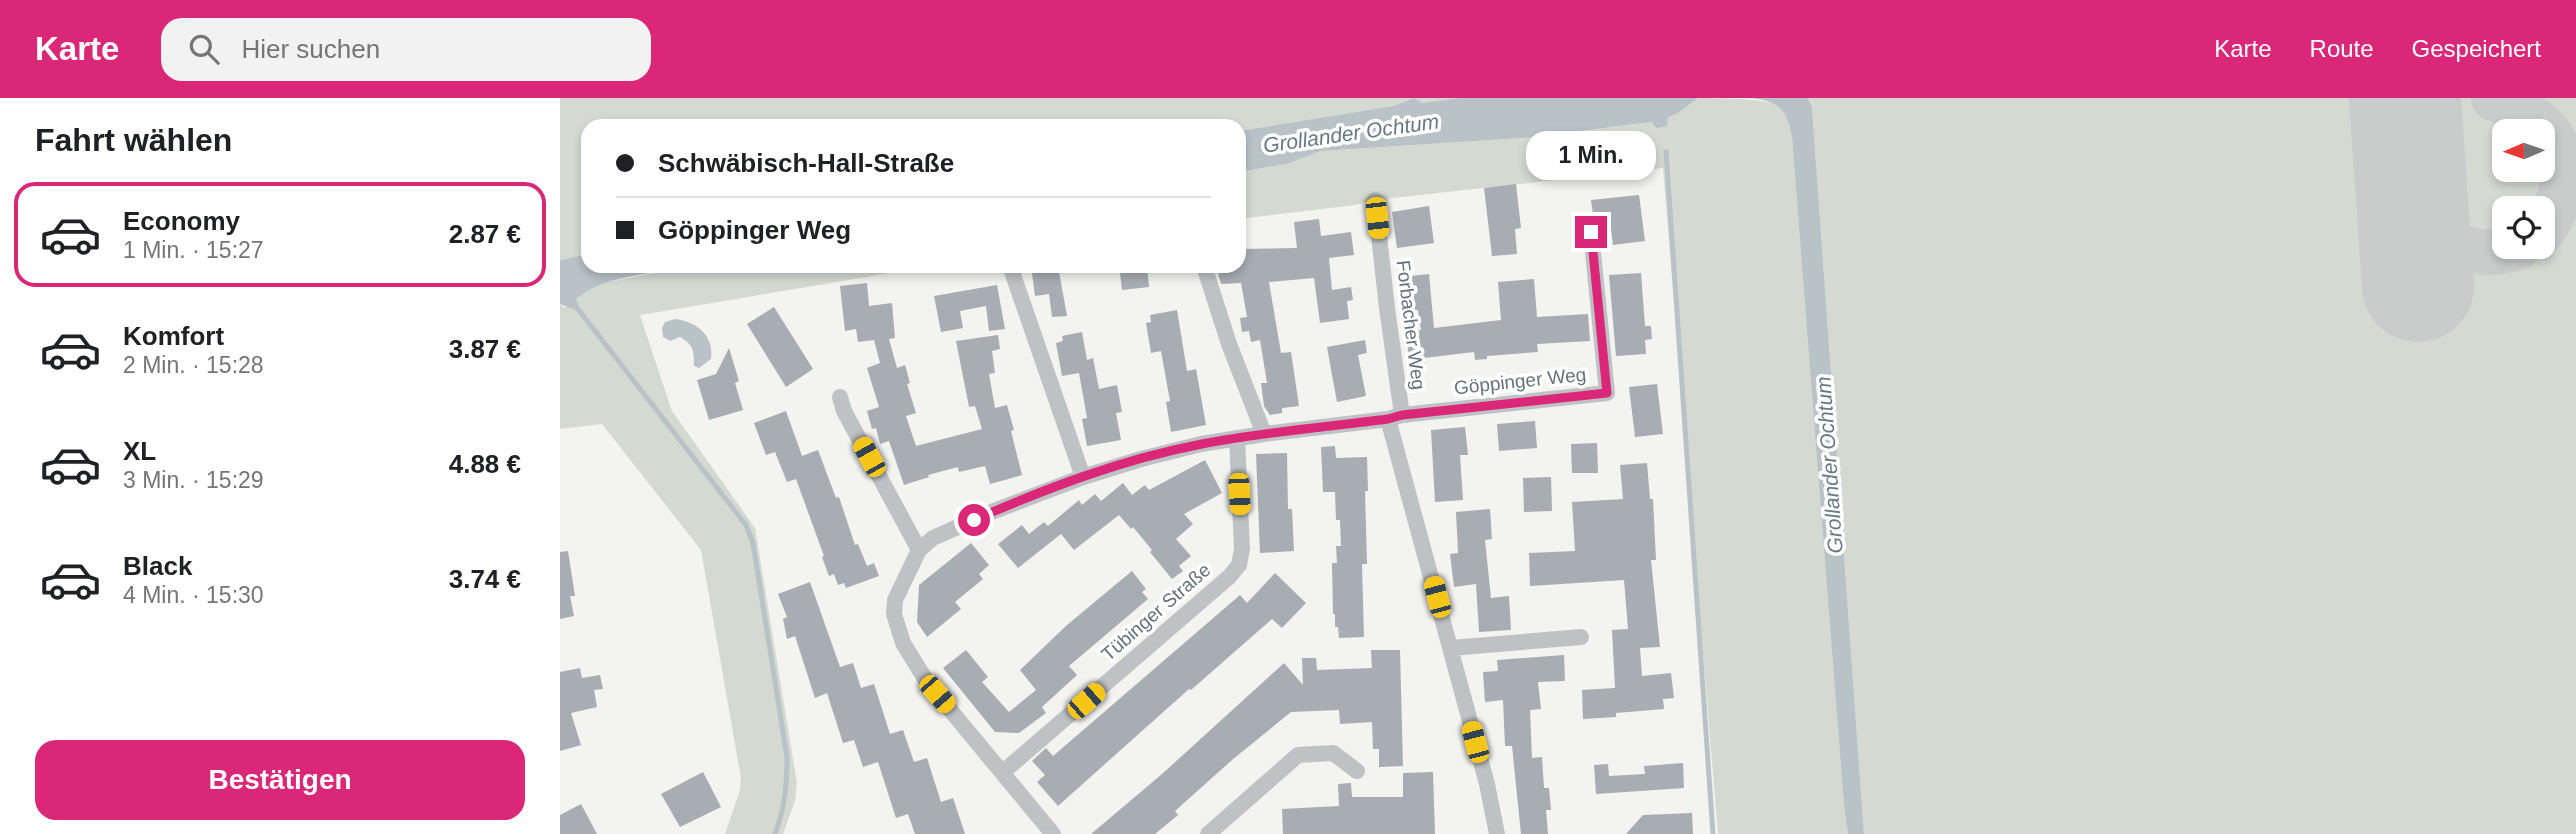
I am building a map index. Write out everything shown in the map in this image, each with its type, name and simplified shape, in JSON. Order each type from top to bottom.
[{"type":"street","name":"Forbacher Weg","points":[[1375,200],[1395,417],[1497,834]]},
{"type":"street","name":"Göppinger Weg","points":[[1395,417],[1607,393],[1591,232]]},
{"type":"street","points":[[1012,273],[1083,477]]},
{"type":"street","points":[[1206,273],[1229,344],[1264,434]]},
{"type":"street","points":[[840,397],[844,411],[919,550]]},
{"type":"street","points":[[1052,834],[927,682],[907,650],[894,614],[897,592],[919,550],[933,538],[946,532],[1083,477],[1141,459],[1237,438],[1395,417]]},
{"type":"street","name":"Tübinger Straße","points":[[1003,772],[1230,577],[1238,565],[1242,549],[1237,438]]},
{"type":"street","points":[[1451,648],[1581,637]]},
{"type":"street","points":[[1208,834],[1298,755],[1333,753],[1357,771]]},
{"type":"shaded area","points":[[560,98],[1414,98],[1393,106],[1246,130],[1246,119],[581,119],[581,256],[560,260]]},
{"type":"shaded area","points":[[1414,98],[1459,98],[1422,103]]},
{"type":"shaded area","points":[[1698,98],[1773,103],[1780,106],[1792,137],[1848,834],[1718,834],[1663,168],[1375,200],[1355,205],[1246,218],[1246,171],[1287,164],[1321,151],[1523,138],[1652,122],[1677,114]]},
{"type":"shaded area","points":[[1808,98],[2576,98],[2576,834],[1864,834],[1812,107]]},
{"type":"shaded area","points":[[655,273],[890,273],[640,315],[672,411],[755,528],[797,783],[795,801],[783,834],[725,834],[740,790],[741,778],[701,550],[602,424],[560,429],[560,304],[565,308],[586,290],[609,282]]},
{"type":"water","name":"Grollander Ochtum","points":[[1414,98],[1422,103],[1459,98],[1698,98],[1677,114],[1668,117],[1667,126],[1656,128],[1652,122],[1523,138],[1321,151],[1287,164],[1246,171],[1246,130],[1393,106]]},
{"type":"water","name":"Grollander Ochtum","points":[[1751,98],[1808,98],[1812,107],[1864,834],[1848,834],[1844,803],[1792,137],[1787,119],[1780,108],[1775,104]]},
{"type":"water","points":[[581,256],[581,273],[648,273],[614,280],[587,291],[576,299],[579,306],[575,310],[560,304],[560,260]]},
{"type":"water","points":[[675,319],[697,327],[710,343],[711,359],[699,368],[694,366],[693,352],[688,343],[680,337],[670,341],[663,337],[662,328],[665,322]]},
{"type":"building","points":[[1516,184],[1521,228],[1515,229],[1517,254],[1492,256],[1484,188]]},
{"type":"building","points":[[1639,195],[1645,241],[1613,245],[1611,229],[1601,230],[1594,222],[1591,200]]},
{"type":"building","points":[[1429,206],[1434,243],[1397,248],[1392,212]]},
{"type":"building","points":[[1319,219],[1321,236],[1351,232],[1354,255],[1329,258],[1332,290],[1351,287],[1353,300],[1347,301],[1349,319],[1320,323],[1314,278],[1269,282],[1281,353],[1291,352],[1299,406],[1282,408],[1282,413],[1270,415],[1264,406],[1261,383],[1267,383],[1260,340],[1251,342],[1249,331],[1242,332],[1240,318],[1247,317],[1241,283],[1221,284],[1218,273],[1246,273],[1246,249],[1297,248],[1294,222]]},
{"type":"building","points":[[1032,273],[1059,273],[1067,316],[1052,317],[1049,294],[1035,296]]},
{"type":"building","points":[[1120,273],[1148,273],[1149,287],[1122,290]]},
{"type":"building","points":[[1641,273],[1645,326],[1651,326],[1652,339],[1645,340],[1646,354],[1616,356],[1609,275]]},
{"type":"building","points":[[1429,274],[1434,328],[1501,320],[1498,282],[1534,279],[1537,317],[1588,314],[1590,341],[1537,344],[1538,352],[1487,356],[1487,359],[1475,360],[1474,352],[1424,358],[1425,364],[1410,366],[1406,333],[1421,330],[1418,310],[1404,311],[1401,277]]},
{"type":"building","points":[[867,283],[869,306],[892,303],[895,338],[889,339],[897,368],[905,365],[910,383],[907,384],[916,413],[906,416],[916,446],[982,429],[975,406],[969,407],[956,341],[998,335],[1000,349],[992,351],[995,373],[989,374],[995,408],[1007,405],[1022,475],[990,484],[985,466],[959,472],[958,467],[904,485],[889,441],[880,444],[876,428],[872,429],[867,411],[879,407],[867,368],[880,363],[874,340],[858,342],[856,329],[845,331],[840,286]]},
{"type":"building","points":[[997,285],[1005,329],[989,331],[986,306],[960,311],[963,328],[941,332],[934,296]]},
{"type":"building","points":[[774,307],[813,369],[786,387],[747,324]]},
{"type":"building","points":[[1177,310],[1187,371],[1196,369],[1206,425],[1171,432],[1166,402],[1170,401],[1161,351],[1151,353],[1146,323],[1151,322],[1150,315]]},
{"type":"building","points":[[1082,332],[1087,360],[1093,358],[1099,389],[1117,385],[1122,412],[1116,413],[1121,440],[1087,446],[1082,419],[1087,418],[1079,373],[1062,376],[1056,343],[1063,341],[1062,336]]},
{"type":"building","points":[[1365,340],[1367,353],[1358,355],[1366,396],[1337,402],[1327,347]]},
{"type":"building","points":[[729,348],[739,381],[735,383],[743,410],[709,420],[697,380],[716,374]]},
{"type":"building","points":[[1657,384],[1663,434],[1635,437],[1629,387]]},
{"type":"building","points":[[786,411],[802,456],[818,450],[836,498],[839,497],[855,545],[858,544],[867,566],[874,563],[879,576],[846,588],[844,583],[838,585],[834,574],[829,576],[796,479],[787,482],[775,452],[766,455],[754,423]]},
{"type":"building","points":[[1535,421],[1537,448],[1499,451],[1497,424]]},
{"type":"building","points":[[1465,427],[1468,455],[1460,455],[1463,500],[1435,502],[1431,430]]},
{"type":"building","points":[[1597,443],[1598,473],[1572,473],[1571,444]]},
{"type":"building","points":[[1335,446],[1336,458],[1367,457],[1367,564],[1362,564],[1364,637],[1339,638],[1333,614],[1332,563],[1337,563],[1336,546],[1341,546],[1340,520],[1336,520],[1335,492],[1323,492],[1321,447]]},
{"type":"building","points":[[1287,453],[1288,509],[1292,509],[1294,551],[1260,553],[1256,454]]},
{"type":"building","points":[[1205,460],[1222,493],[1184,514],[1193,524],[1176,539],[1191,556],[1179,566],[1183,571],[1172,579],[1133,527],[1131,529],[1119,515],[1074,550],[1061,534],[1018,568],[998,544],[1022,525],[1029,534],[1044,522],[1048,526],[1079,500],[1082,505],[1095,494],[1101,501],[1123,483],[1132,495],[1145,485],[1149,490]]},
{"type":"building","points":[[1647,463],[1650,499],[1653,499],[1656,560],[1651,560],[1660,647],[1640,648],[1642,676],[1671,673],[1674,698],[1663,699],[1664,709],[1583,719],[1582,690],[1615,688],[1612,630],[1628,629],[1624,580],[1530,586],[1529,553],[1575,551],[1572,502],[1623,499],[1620,465]]},
{"type":"building","points":[[1551,477],[1552,511],[1524,512],[1523,478]]},
{"type":"building","points":[[1490,509],[1492,539],[1485,540],[1491,598],[1509,596],[1511,630],[1479,632],[1476,584],[1454,587],[1450,554],[1458,553],[1456,512]]},
{"type":"building","points":[[971,543],[989,565],[979,574],[983,579],[955,602],[961,609],[927,637],[917,622],[919,585]]},
{"type":"building","points":[[568,551],[575,596],[570,596],[574,616],[560,619],[560,552]]},
{"type":"building","points":[[1132,571],[1146,589],[1142,592],[1148,599],[1069,666],[1077,675],[1042,707],[1046,713],[1019,733],[995,732],[943,668],[966,650],[988,677],[982,682],[1009,712],[1036,690],[1020,670],[1067,625]]},
{"type":"building","points":[[1275,573],[1306,603],[1282,628],[1272,619],[1058,806],[1037,782],[1045,775],[1032,761],[1046,748],[1053,756],[1240,595],[1247,603]]},
{"type":"building","points":[[810,582],[840,667],[853,663],[861,688],[874,684],[890,734],[903,730],[914,762],[927,758],[941,802],[953,798],[965,834],[915,834],[908,814],[896,818],[878,762],[863,767],[854,740],[843,743],[827,693],[815,698],[795,636],[787,639],[783,619],[787,617],[778,594]]},
{"type":"building","points":[[1371,650],[1400,650],[1403,766],[1379,767],[1379,749],[1373,749],[1372,722],[1340,724],[1339,710],[1291,712],[1175,811],[1178,815],[1155,834],[1091,834],[1162,774],[1284,663],[1303,685],[1302,658],[1316,658],[1317,670],[1372,668]]},
{"type":"building","points":[[1564,655],[1565,681],[1538,682],[1541,709],[1530,710],[1532,758],[1542,757],[1544,788],[1549,788],[1551,810],[1546,810],[1548,834],[1521,834],[1512,746],[1505,746],[1503,700],[1485,702],[1483,672],[1498,671],[1497,660]]},
{"type":"building","points":[[580,668],[582,678],[600,675],[603,689],[594,690],[597,707],[571,713],[581,745],[560,751],[560,672]]},
{"type":"building","points":[[1683,763],[1684,788],[1596,794],[1594,765],[1608,764],[1609,776],[1645,774],[1644,766]]},
{"type":"building","points":[[703,772],[721,807],[680,827],[661,794]]},
{"type":"building","points":[[1433,772],[1435,834],[1283,834],[1282,809],[1339,806],[1338,784],[1351,783],[1352,797],[1403,797],[1403,773]]},
{"type":"building","points":[[581,804],[597,834],[560,834],[560,815]]},
{"type":"building","points":[[1692,813],[1693,834],[1626,834],[1643,815]]},
{"type":"waterway","points":[[1666,152],[1713,834]]},
{"type":"waterway","points":[[574,304],[746,525],[753,543],[787,757],[785,796],[775,834]]},
{"type":"taxiway","points":[[2494,98],[2532,118],[2549,134],[2557,147],[2563,174],[2562,188],[2555,209]]},
{"type":"taxiway","points":[[2409,158],[2417,201],[2423,216],[2433,229],[2457,246],[2492,252]]},
{"type":"runway","points":[[2405,98],[2418,286]]},
{"type":"route","points":[[974,520],[1083,477],[1202,444],[1402,415],[1607,393],[1591,232]]}]
